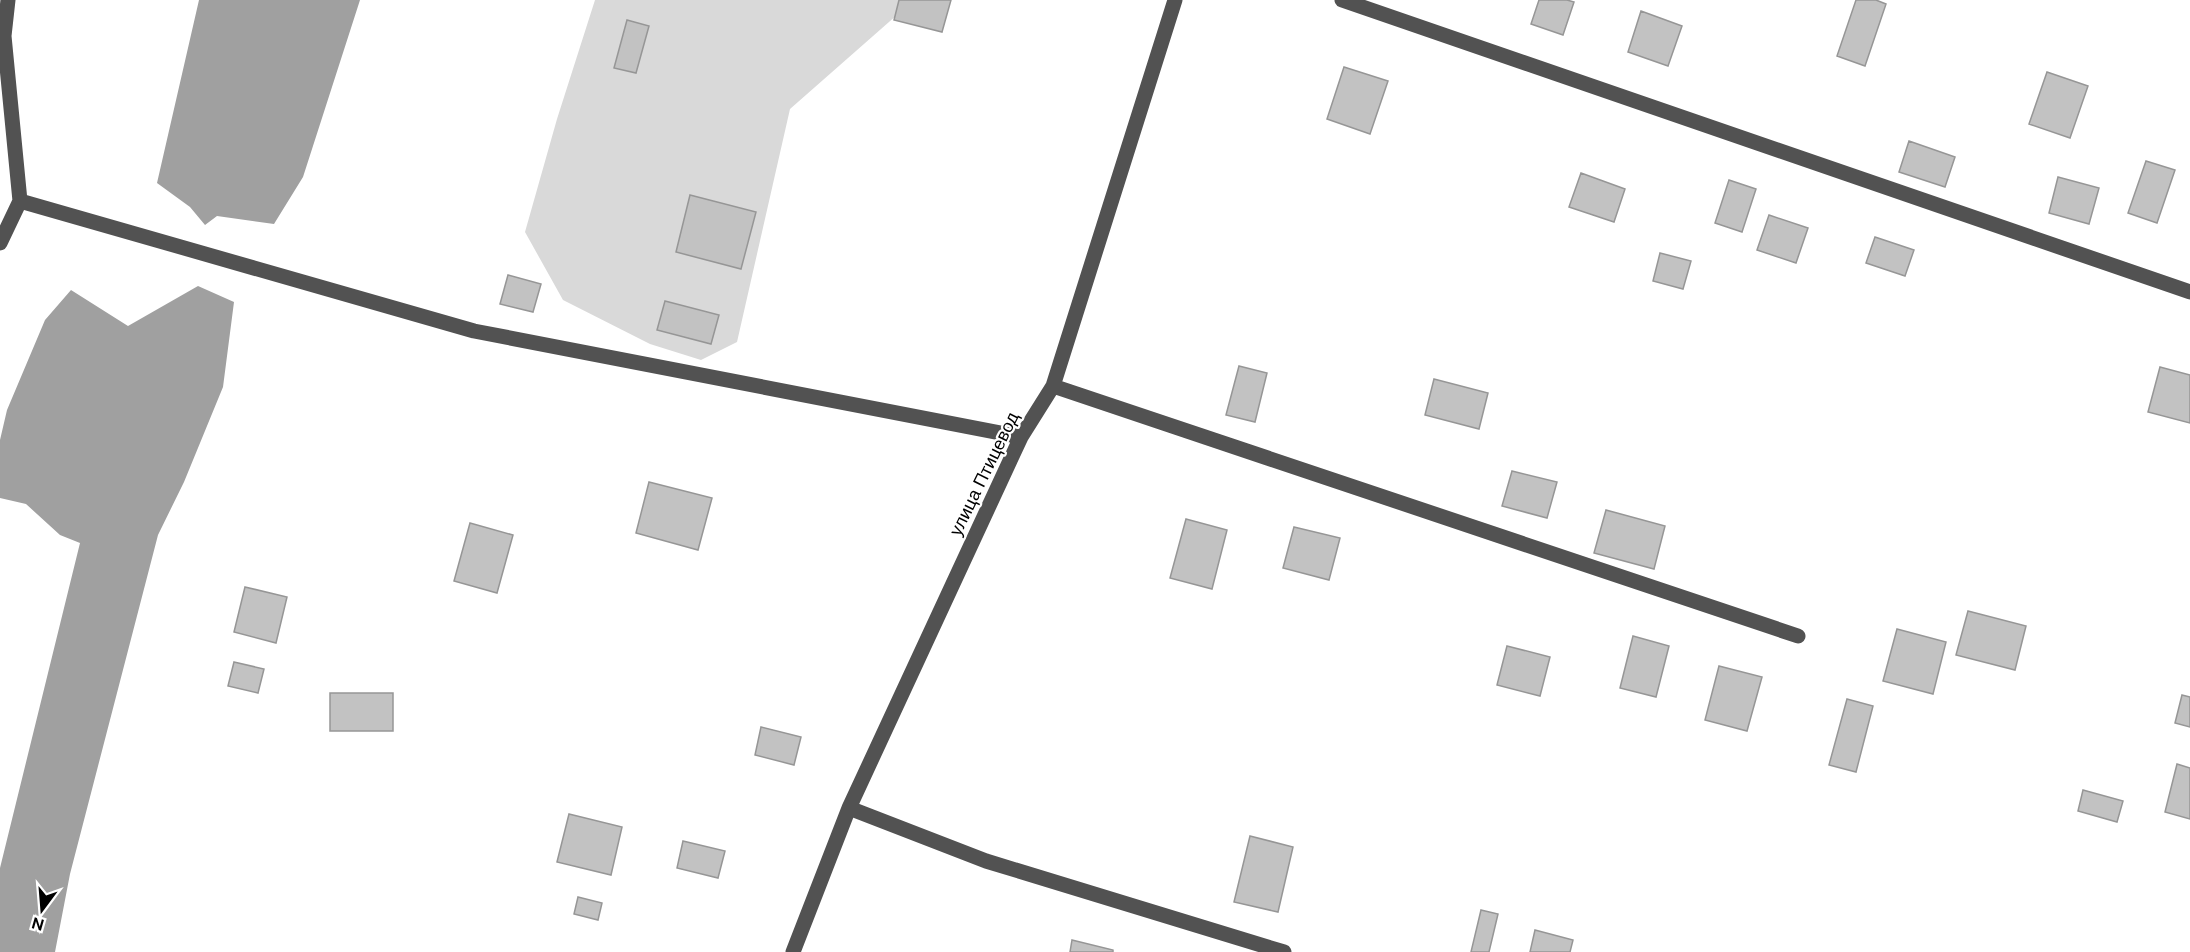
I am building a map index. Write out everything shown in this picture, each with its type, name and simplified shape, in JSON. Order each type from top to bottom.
[{"type":"street","points":[[0,243],[20,201],[4,36],[8,0]]},
{"type":"street","name":"улица Птицевод","points":[[793,952],[849,808],[1021,437],[1053,386],[1175,0]]},
{"type":"street","points":[[1342,0],[2190,292]]},
{"type":"street","points":[[20,201],[474,332],[1021,437]]},
{"type":"street","points":[[1053,386],[1798,636]]},
{"type":"street","points":[[849,808],[987,861],[1284,952]]},
{"type":"shaded area","points":[[199,0],[360,0],[303,177],[274,224],[217,216],[205,225],[190,207],[157,183]]},
{"type":"shaded area","points":[[595,0],[914,0],[790,109],[737,342],[701,360],[650,344],[563,300],[525,232],[557,119]]},
{"type":"shaded area","points":[[198,286],[234,302],[223,387],[184,482],[158,535],[70,874],[55,952],[0,952],[0,868],[80,543],[60,535],[26,504],[0,498],[0,440],[7,410],[45,320],[71,290],[128,326]]},
{"type":"building","points":[[899,0],[951,0],[942,32],[894,20]]},
{"type":"building","points":[[1539,0],[1574,2],[1563,35],[1531,24]]},
{"type":"building","points":[[1856,0],[1876,0],[1886,4],[1865,66],[1837,56]]},
{"type":"building","points":[[1641,11],[1682,26],[1668,66],[1628,52]]},
{"type":"building","points":[[627,20],[649,26],[636,73],[614,68]]},
{"type":"building","points":[[1344,67],[1388,81],[1370,134],[1327,119]]},
{"type":"building","points":[[2047,72],[2088,86],[2070,138],[2029,124]]},
{"type":"building","points":[[1909,141],[1955,157],[1945,187],[1899,172]]},
{"type":"building","points":[[2146,161],[2175,170],[2157,223],[2128,213]]},
{"type":"building","points":[[1581,173],[1625,189],[1614,222],[1569,207]]},
{"type":"building","points":[[2058,177],[2099,188],[2089,224],[2049,213]]},
{"type":"building","points":[[1729,180],[1756,189],[1742,232],[1715,223]]},
{"type":"building","points":[[690,195],[756,212],[741,269],[676,252]]},
{"type":"building","points":[[1769,215],[1808,228],[1796,263],[1757,250]]},
{"type":"building","points":[[1875,237],[1914,250],[1905,276],[1866,263]]},
{"type":"building","points":[[1660,253],[1691,261],[1683,289],[1653,281]]},
{"type":"building","points":[[508,275],[541,284],[533,312],[500,304]]},
{"type":"building","points":[[665,301],[719,315],[711,344],[657,330]]},
{"type":"building","points":[[1239,366],[1267,373],[1255,422],[1226,415]]},
{"type":"building","points":[[2160,367],[2190,375],[2190,423],[2148,412]]},
{"type":"building","points":[[1434,379],[1488,393],[1479,429],[1425,415]]},
{"type":"building","points":[[1512,471],[1557,482],[1547,518],[1502,506]]},
{"type":"building","points":[[649,482],[712,498],[698,550],[636,533]]},
{"type":"building","points":[[1606,510],[1665,526],[1654,569],[1594,553]]},
{"type":"building","points":[[1186,519],[1227,530],[1212,589],[1170,578]]},
{"type":"building","points":[[470,523],[513,535],[497,593],[454,581]]},
{"type":"building","points":[[1294,527],[1340,538],[1329,580],[1283,568]]},
{"type":"building","points":[[245,587],[287,597],[276,643],[234,632]]},
{"type":"building","points":[[1968,611],[2026,626],[2015,670],[1956,655]]},
{"type":"building","points":[[1897,629],[1946,642],[1933,694],[1883,681]]},
{"type":"building","points":[[1633,636],[1669,646],[1656,697],[1620,688]]},
{"type":"building","points":[[1507,646],[1550,657],[1540,696],[1497,685]]},
{"type":"building","points":[[234,662],[264,669],[258,693],[228,686]]},
{"type":"building","points":[[1719,666],[1762,677],[1747,731],[1705,720]]},
{"type":"building","points":[[330,693],[393,693],[393,731],[330,731]]},
{"type":"building","points":[[2182,695],[2190,697],[2190,727],[2175,723]]},
{"type":"building","points":[[1847,699],[1873,706],[1856,772],[1829,765]]},
{"type":"building","points":[[761,727],[801,737],[794,765],[755,755]]},
{"type":"building","points":[[2177,764],[2190,768],[2190,819],[2165,812]]},
{"type":"building","points":[[2083,790],[2123,801],[2117,822],[2078,811]]},
{"type":"building","points":[[569,814],[622,827],[611,875],[557,862]]},
{"type":"building","points":[[1250,836],[1293,847],[1278,912],[1234,902]]},
{"type":"building","points":[[683,841],[725,851],[718,878],[677,868]]},
{"type":"building","points":[[578,897],[602,903],[598,920],[574,914]]},
{"type":"building","points":[[1481,910],[1498,914],[1489,952],[1471,952]]},
{"type":"building","points":[[1535,930],[1573,940],[1570,952],[1530,952]]},
{"type":"building","points":[[1072,940],[1113,950],[1113,952],[1070,952]]}]
